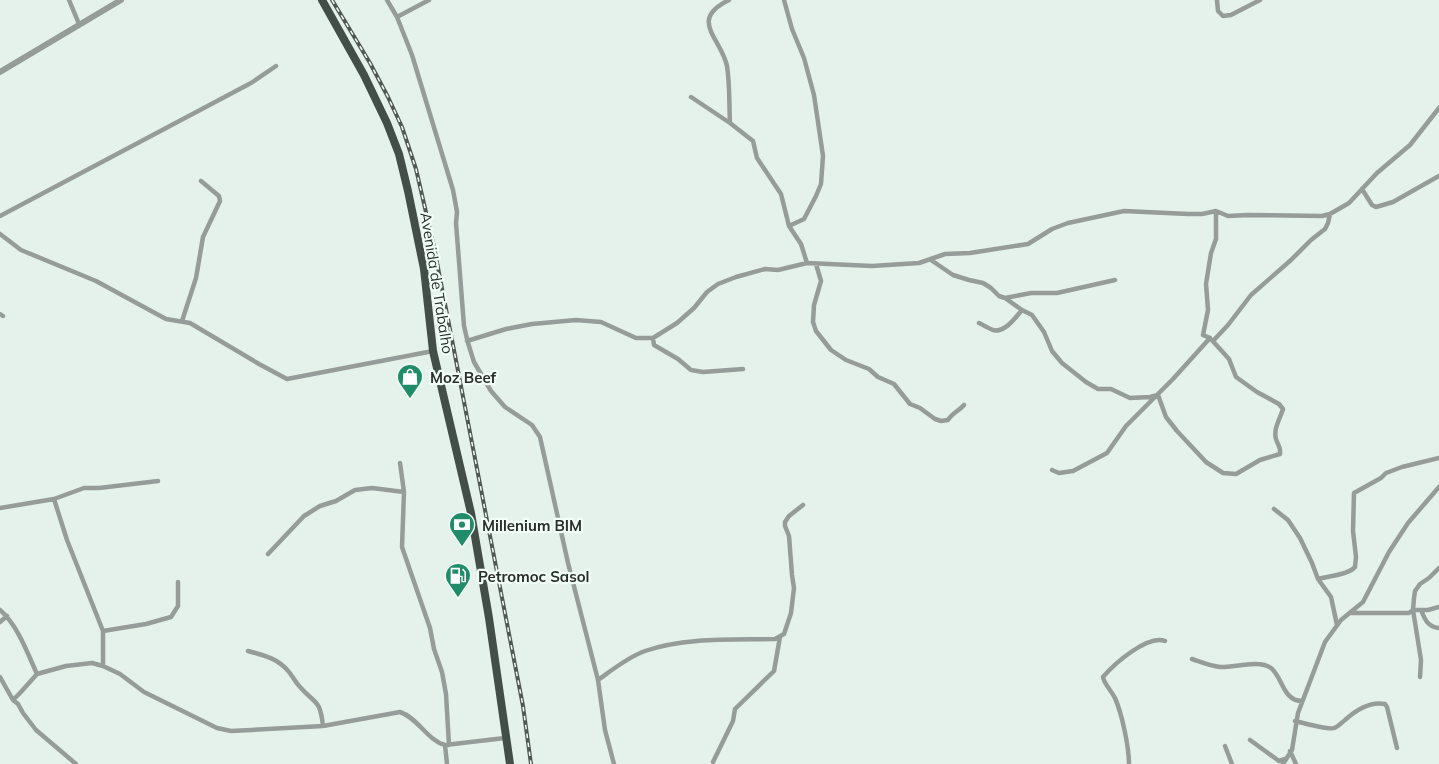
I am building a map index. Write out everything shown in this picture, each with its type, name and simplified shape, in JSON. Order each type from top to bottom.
[{"type":"highway","name":"Avenida de Trabalho","points":[[322,0],[364,75],[399,154],[424,268],[433,351],[471,513],[510,764]]},
{"type":"street","points":[[69,0],[79,24]]},
{"type":"street","points":[[0,72],[121,0]]},
{"type":"street","points":[[387,0],[397,17],[412,55],[453,190],[457,212],[464,326],[474,362],[491,391],[505,407],[532,425],[540,437],[597,680],[605,730],[614,764]]},
{"type":"street","points":[[397,17],[429,0]]},
{"type":"street","points":[[729,0],[713,10],[708,27],[720,46],[726,65],[730,123]]},
{"type":"street","points":[[784,0],[814,95],[823,156],[821,184],[816,196],[804,219],[789,226]]},
{"type":"street","points":[[1217,0],[1218,11],[1223,16],[1231,15],[1260,0]]},
{"type":"street","points":[[0,216],[251,83],[276,66]]},
{"type":"street","points":[[692,96],[753,141],[757,158],[781,194],[789,226],[801,244],[807,263]]},
{"type":"street","points":[[467,341],[506,328],[576,320],[601,322],[636,338],[653,338],[676,323],[718,284],[765,269],[778,270],[807,263],[872,266],[919,263],[945,254],[970,253],[1028,244],[1052,229],[1068,223],[1124,211],[1188,214],[1216,212],[1228,216],[1330,214],[1349,203],[1377,173],[1410,145],[1439,108]]},
{"type":"street","points":[[1362,189],[1372,205],[1376,207],[1393,202],[1439,176]]},
{"type":"street","points":[[182,321],[196,278],[203,237],[220,201],[219,196],[201,181]]},
{"type":"street","points":[[1158,395],[1166,417],[1182,437],[1206,462],[1223,473],[1236,474],[1260,460],[1279,455],[1281,450],[1275,436],[1283,408],[1236,376],[1229,359],[1212,339],[1203,335],[1208,310],[1206,284],[1211,253],[1216,239],[1216,212]]},
{"type":"street","points":[[1052,470],[1067,473],[1107,453],[1126,426],[1228,325],[1251,295],[1325,229],[1330,214]]},
{"type":"street","points":[[0,234],[21,250],[96,281],[166,319],[190,323],[287,379],[433,351]]},
{"type":"street","points":[[931,260],[953,274],[983,283],[999,296],[1032,315],[1052,351],[1062,363],[1086,382],[1098,388],[1111,389],[1130,398],[1158,395]]},
{"type":"street","points":[[816,264],[821,281],[814,306],[813,322],[816,331],[831,350],[853,364],[868,369],[878,377],[894,384],[910,404],[935,419],[948,420],[951,414],[964,405]]},
{"type":"street","points":[[1005,298],[1031,293],[1057,292],[1115,280]]},
{"type":"street","points":[[979,323],[998,330],[1014,321],[1022,310]]},
{"type":"street","points":[[653,338],[654,345],[678,359],[691,370],[703,372],[743,369]]},
{"type":"street","points":[[1318,579],[1348,573],[1355,567],[1354,493],[1386,473],[1439,458]]},
{"type":"street","points":[[400,463],[404,492],[402,547],[430,628],[442,672],[446,694],[447,764]]},
{"type":"street","points":[[0,508],[54,499],[84,488],[158,481]]},
{"type":"street","points":[[1284,764],[1291,749],[1302,701],[1325,642],[1341,620],[1367,597],[1389,552],[1400,539],[1408,523],[1439,487]]},
{"type":"street","points":[[268,554],[304,516],[355,490],[372,488],[404,492]]},
{"type":"street","points":[[54,499],[103,631],[103,666]]},
{"type":"street","points":[[597,680],[637,654],[680,642],[775,639],[784,634],[791,613],[794,588],[789,536],[785,522],[803,505]]},
{"type":"street","points":[[1274,509],[1293,526],[1307,551],[1318,579],[1331,597],[1337,625]]},
{"type":"street","points":[[1420,677],[1421,653],[1416,635],[1414,598],[1417,587],[1439,568]]},
{"type":"street","points":[[103,631],[146,624],[171,617],[178,606],[178,582]]},
{"type":"street","points":[[1350,613],[1409,613],[1413,610],[1439,607]]},
{"type":"street","points":[[0,610],[14,625],[37,674]]},
{"type":"street","points":[[1421,610],[1429,625],[1439,628]]},
{"type":"street","points":[[0,622],[7,616]]},
{"type":"street","points":[[713,762],[733,721],[735,709],[774,671],[780,637]]},
{"type":"street","points":[[1129,764],[1128,750],[1117,705],[1103,677],[1143,644],[1152,640],[1165,641]]},
{"type":"street","points":[[248,651],[270,657],[288,671],[300,688],[321,709],[323,726]]},
{"type":"street","points":[[1192,659],[1223,667],[1242,664],[1271,668],[1287,694],[1296,701],[1302,701]]},
{"type":"street","points":[[13,700],[37,674],[66,666],[92,663],[120,674],[144,692],[217,728],[231,731],[323,726],[400,712],[416,722],[438,743],[447,745],[506,738]]},
{"type":"street","points":[[0,677],[13,700],[36,730],[76,764]]},
{"type":"street","points":[[1296,721],[1334,729],[1363,707],[1385,704],[1397,748]]},
{"type":"street","points":[[1250,740],[1279,761],[1285,759],[1291,749]]},
{"type":"street","points":[[1225,747],[1231,764]]},
{"type":"street","points":[[1291,749],[1296,764]]},
{"type":"railway","points":[[332,0],[388,97],[402,127],[416,169],[434,247],[523,706],[531,764]]},
{"type":"place","name":"Moz Beef","points":[[410,400]]},
{"type":"place","name":"Millenium BIM","points":[[462,548]]},
{"type":"place","name":"Petromoc Sasol","points":[[458,599]]}]
